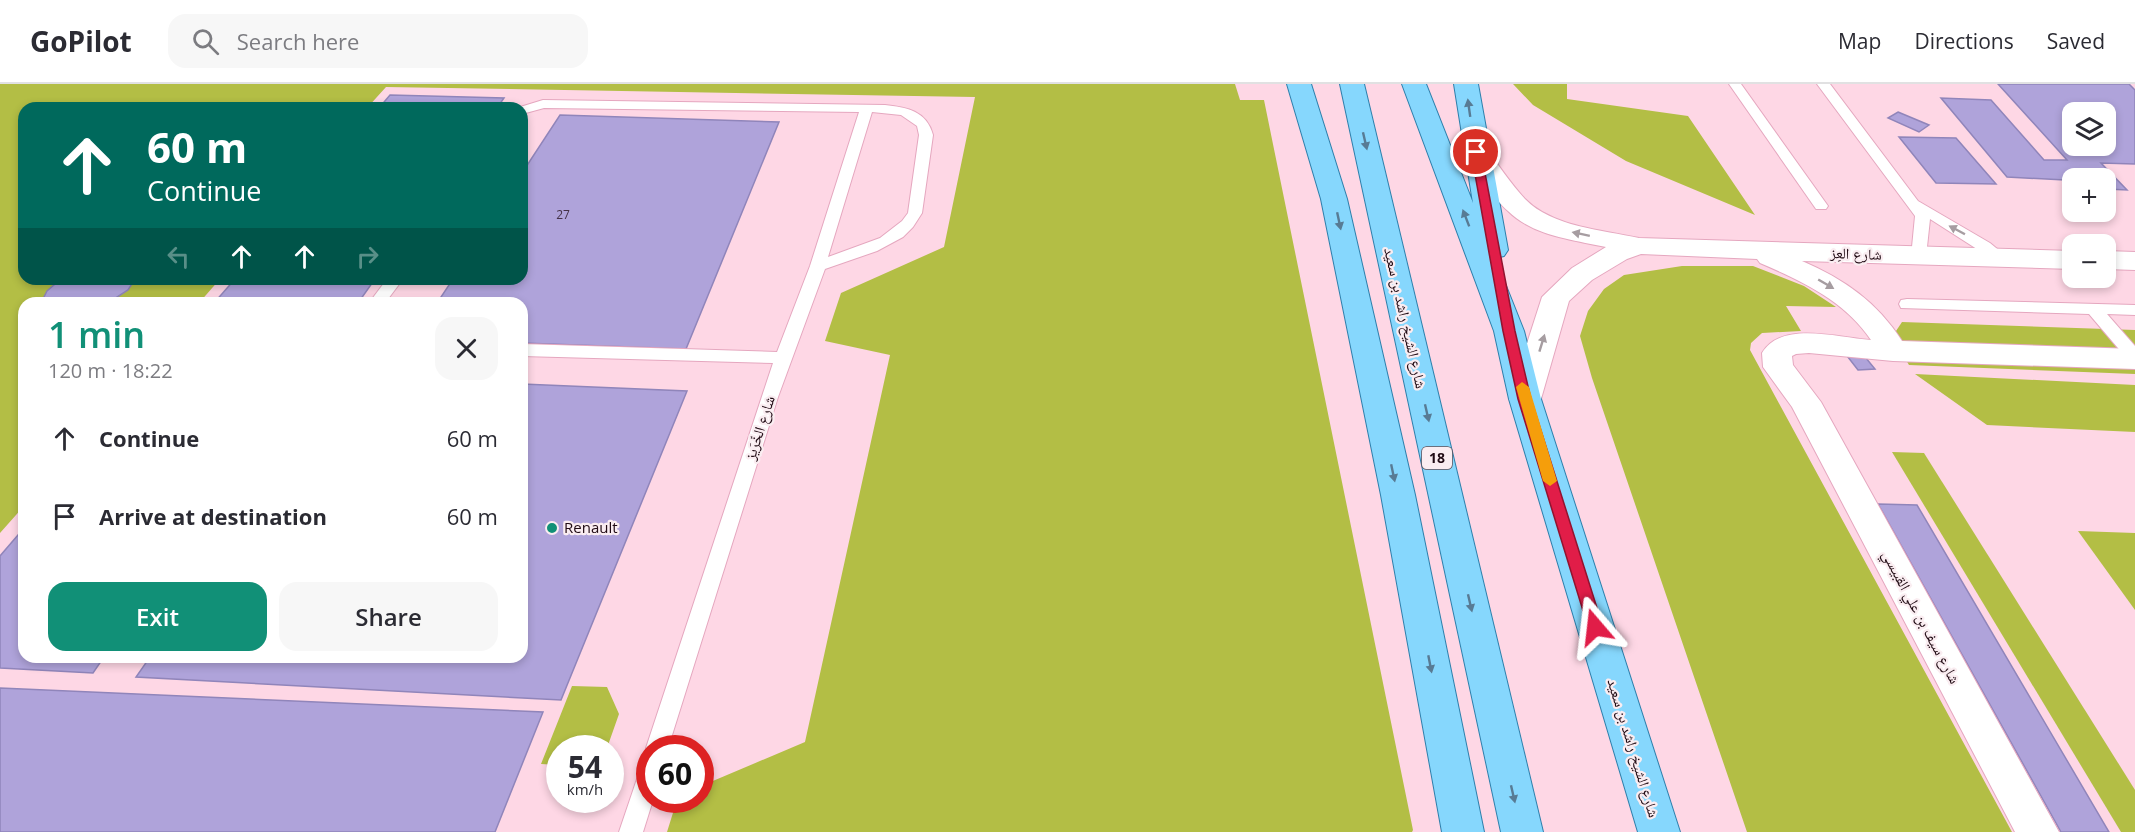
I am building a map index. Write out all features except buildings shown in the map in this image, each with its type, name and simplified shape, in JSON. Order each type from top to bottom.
[{"type":"main road","points":[[1299,84],[1334,199],[1398,495],[1463,832]]},
{"type":"main road","name":"شارع الشيخ راشد بن سعيد","points":[[1352,84],[1522,832]]},
{"type":"main road","name":"شارع الشيخ راشد بن سعيد","points":[[1414,84],[1509,331],[1525,399],[1659,832]]},
{"type":"main road","points":[[1466,84],[1476,152],[1509,331]]},
{"type":"street","name":"شارع العِز","points":[[1476,152],[1517,206],[1544,223],[1567,231],[1639,246],[1925,257],[2062,260]]},
{"type":"street","name":"شارع العِز","points":[[1525,399],[1556,297],[1582,274],[1617,253],[1639,246]]},
{"type":"street","points":[[1754,250],[1837,290],[1871,318],[1893,351]]},
{"type":"street","points":[[2116,260],[2135,261]]},
{"type":"street","name":"شارع سيف بن علي القبيسي","points":[[2038,832],[1805,402],[1801,374],[1803,366],[1808,361],[1844,348],[2135,358]]},
{"type":"lane","points":[[1734,84],[1821,206]]},
{"type":"lane","points":[[1823,84],[1922,216],[1924,228],[1918,249],[1925,257]]},
{"type":"lane","points":[[528,108],[543,104],[867,108],[905,112],[915,116],[926,128],[915,213],[903,231],[891,238],[818,266]]},
{"type":"lane","name":"شارع الخّرَيز","points":[[661,735],[783,358],[818,266],[867,108]]},
{"type":"lane","points":[[1914,204],[1985,246],[1999,257]]},
{"type":"lane","points":[[1907,304],[2135,310]]},
{"type":"lane","points":[[2094,309],[2135,358]]},
{"type":"lane","points":[[528,350],[783,358]]},
{"type":"lane","points":[[631,832],[637,813]]},
{"type":"green space","points":[[0,84],[1235,84],[1240,100],[1264,100],[1413,830],[1412,832],[667,832],[673,813],[714,813],[714,780],[805,742],[890,355],[825,341],[841,293],[944,247],[975,97],[386,87],[372,102],[18,102],[18,285],[215,285],[204,297],[18,297],[18,513],[0,533]]},
{"type":"green space","points":[[1513,84],[1567,84],[1567,99],[1688,116],[1755,215],[1626,161],[1533,105]]},
{"type":"green space","points":[[1682,266],[1753,266],[1804,286],[1836,307],[1786,306],[1801,331],[1762,333],[1751,343],[1750,350],[2012,832],[1747,832],[1592,378],[1580,336],[1588,311],[1604,289],[1624,275]]},
{"type":"green space","points":[[1902,322],[2135,330],[2135,374],[1909,365],[1892,337]]},
{"type":"green space","points":[[1915,374],[2135,385],[2135,432],[1987,425]]},
{"type":"green space","points":[[1892,452],[1924,453],[2135,790],[2135,832],[2121,832]]},
{"type":"green space","points":[[2078,531],[2135,533],[2135,610]]},
{"type":"green space","points":[[572,686],[607,687],[619,714],[612,735],[553,735]]},
{"type":"green space","points":[[546,751],[546,764],[541,764]]},
{"type":"slow traffic","points":[[1522,387],[1550,481]]},
{"type":"place","name":"Renault","points":[[552,528]]},
{"type":"route","points":[[1476,152],[1509,331],[1525,399],[1595,627]]}]
